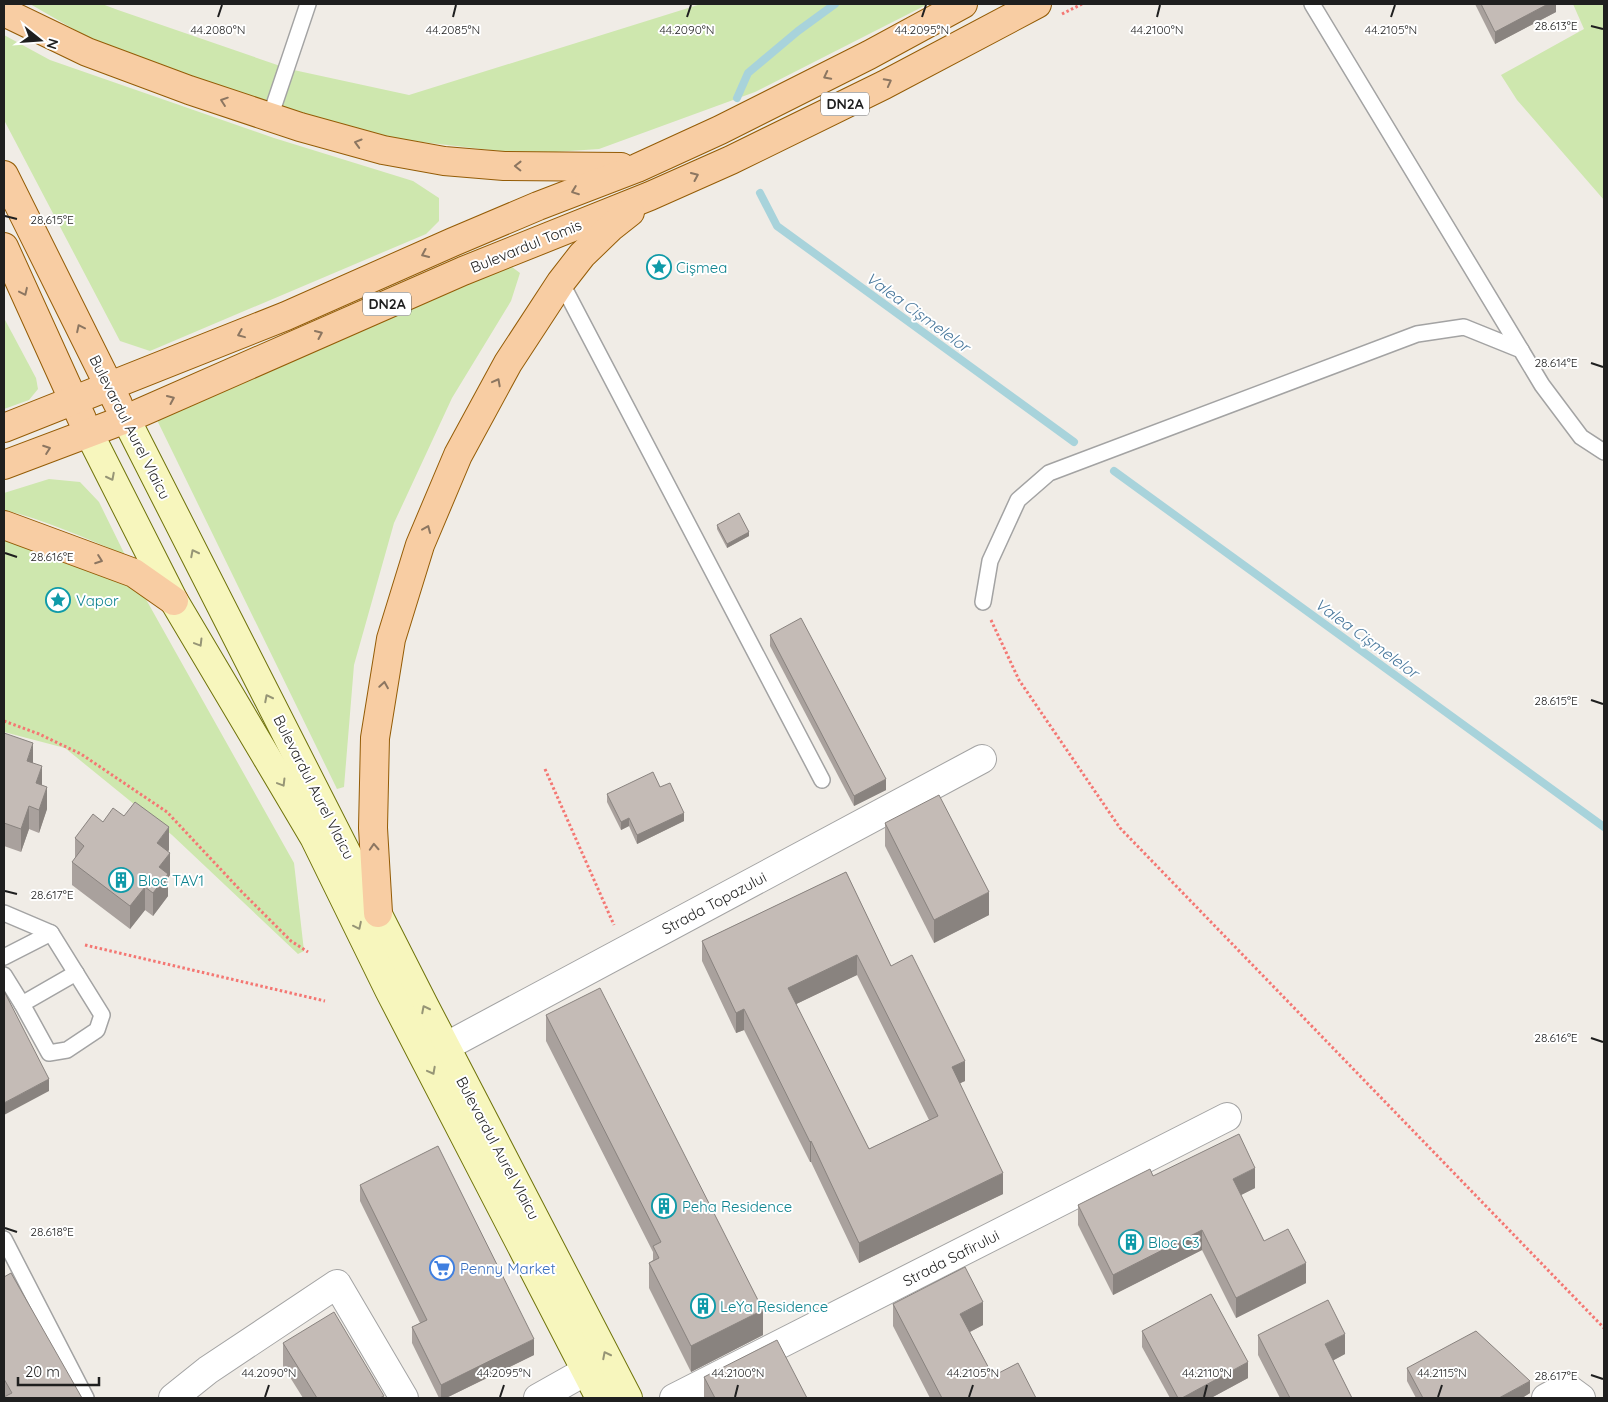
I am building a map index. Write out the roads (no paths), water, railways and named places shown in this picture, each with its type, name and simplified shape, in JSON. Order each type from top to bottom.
[{"type":"main road","name":"DN2A","points":[[4,428],[286,316],[452,242],[637,168],[869,55],[963,4]]},
{"type":"main road","name":"Bulevardul Tomis","points":[[4,465],[126,419],[463,271],[650,196],[731,160],[876,89],[1037,4]]},
{"type":"main road","points":[[4,12],[86,52],[189,90],[270,117],[383,150],[444,161],[504,166],[637,168]]},
{"type":"main road","name":"Bulevardul Aurel Vlaicu","points":[[4,175],[109,387],[446,1048],[628,1398]]},
{"type":"main road","points":[[378,913],[373,828],[375,738],[391,639],[420,545],[458,455],[508,363],[561,282],[582,255],[611,227],[650,196]]},
{"type":"main road","name":"Bulevardul Aurel Vlaicu","points":[[4,247],[89,433],[174,601],[314,837],[389,990],[600,1398]]},
{"type":"main road","points":[[4,525],[134,573],[174,601]]},
{"type":"street","name":"Strada Topazului","points":[[446,1048],[982,759]]},
{"type":"street","name":"Strada Safirului","points":[[674,1398],[1227,1117]]},
{"type":"street","points":[[173,1398],[208,1370],[337,1284],[404,1398]]},
{"type":"street","points":[[538,1398],[586,1370]]},
{"type":"lane","points":[[270,117],[308,4]]},
{"type":"lane","points":[[1312,4],[1542,385],[1581,437],[1604,452]]},
{"type":"lane","points":[[561,282],[822,780]]},
{"type":"lane","points":[[983,602],[990,561],[1018,500],[1049,474],[1416,334],[1464,327],[1521,350]]},
{"type":"lane","points":[[4,913],[53,936],[102,1015],[97,1030],[67,1050],[49,1053],[4,975]]},
{"type":"lane","points":[[4,957],[53,936]]},
{"type":"lane","points":[[22,1004],[76,973]]},
{"type":"lane","points":[[4,1239],[86,1398]]},
{"type":"waterway","name":"Valea Cișmelelor","points":[[737,98],[748,73],[798,31],[835,4]]},
{"type":"waterway","name":"Valea Cișmelelor","points":[[760,193],[777,226],[1074,442]]},
{"type":"waterway","name":"Valea Cișmelelor","points":[[1114,471],[1604,827]]},
{"type":"place","name":"Cișmea","points":[[659,267]]},
{"type":"place","name":"Vapor","points":[[58,600]]},
{"type":"place","name":"Bloc TAV1","points":[[121,880]]},
{"type":"place","name":"Peha Residence","points":[[664,1206]]},
{"type":"place","name":"Bloc C3","points":[[1131,1242]]},
{"type":"place","name":"Penny Market","points":[[442,1268]]},
{"type":"place","name":"LeYa Residence","points":[[703,1306]]}]
